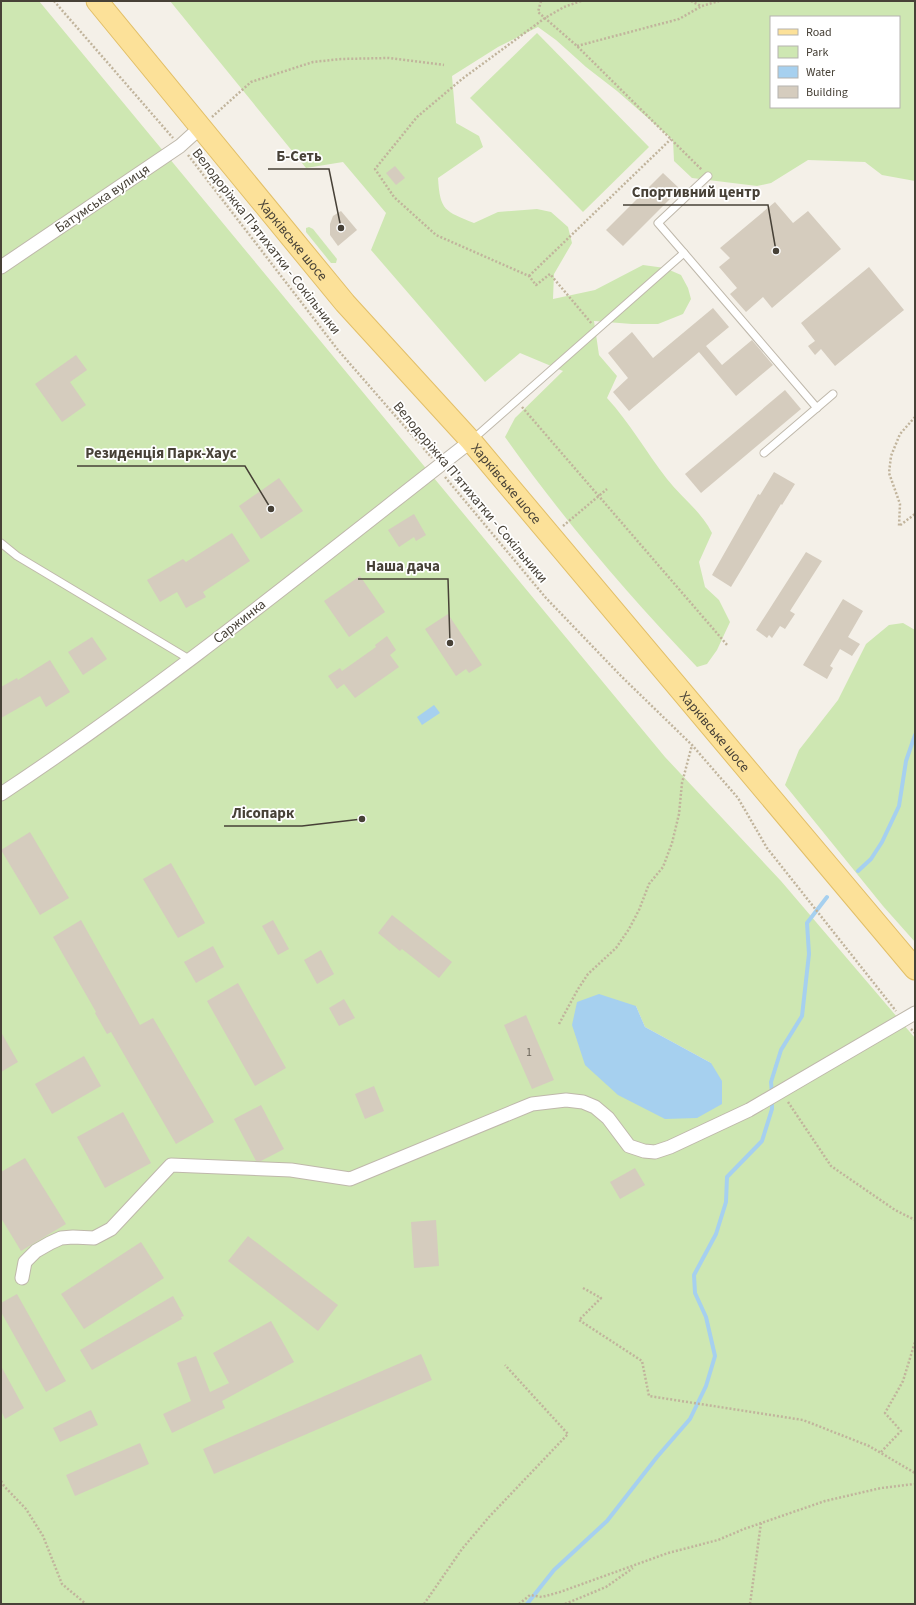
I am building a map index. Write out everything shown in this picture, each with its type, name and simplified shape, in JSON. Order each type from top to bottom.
[{"type":"main road","name":"Харківське шосе","points":[[97,1],[345,303],[471,441],[915,969]]},
{"type":"street","name":"Батумська вулиця","points":[[1,267],[180,146],[201,127]]},
{"type":"street","name":"Саржинка","points":[[1,794],[52,760],[189,660],[471,441]]},
{"type":"street","points":[[22,1278],[25,1262],[36,1251],[50,1243],[61,1238],[94,1238],[110,1229],[171,1165],[291,1170],[350,1180],[532,1104],[566,1100],[583,1102],[595,1107],[608,1118],[630,1146],[644,1151],[655,1152],[670,1147],[749,1110],[915,1013]]},
{"type":"lane","points":[[708,176],[658,223],[817,408]]},
{"type":"lane","points":[[471,441],[684,253]]},
{"type":"lane","points":[[764,453],[833,394]]},
{"type":"lane","points":[[1,543],[17,556],[189,660]]},
{"type":"path","name":"Велодоріжка П'ятихатки - Сокільники","points":[[54,1],[180,146],[338,350],[439,466],[447,481],[546,598],[621,676],[692,745],[738,798],[767,848],[879,988]]},
{"type":"path","points":[[541,1],[538,12],[577,46],[708,176]]},
{"type":"path","points":[[581,1],[564,7],[545,18],[462,79],[417,117],[375,169],[394,197],[436,235],[529,276],[536,285],[550,274],[597,329]]},
{"type":"path","points":[[691,1],[702,6]]},
{"type":"path","points":[[577,46],[679,19],[702,6],[718,1]]},
{"type":"path","points":[[201,127],[251,82],[313,62],[341,59],[389,58],[444,66]]},
{"type":"path","points":[[529,276],[671,139]]},
{"type":"path","points":[[517,400],[728,646]]},
{"type":"path","points":[[915,417],[900,434],[891,456],[889,473],[900,504],[900,526],[915,514]]},
{"type":"path","points":[[551,536],[607,489]]},
{"type":"path","points":[[559,1024],[578,988],[588,974],[616,948],[629,929],[639,910],[649,884],[662,867],[672,843],[679,814],[682,783],[692,745]]},
{"type":"path","points":[[778,1094],[831,1166],[895,1210],[915,1220]]},
{"type":"path","points":[[583,1288],[601,1298],[579,1320],[642,1361],[649,1396],[803,1420],[869,1446],[915,1473]]},
{"type":"path","points":[[881,1452],[901,1431],[885,1412],[903,1381],[915,1342]]},
{"type":"path","points":[[424,1604],[462,1549],[489,1517],[568,1434],[505,1365]]},
{"type":"path","points":[[1,1481],[26,1509],[43,1536],[62,1584],[86,1604]]},
{"type":"path","points":[[519,1604],[530,1595],[538,1597],[560,1592],[668,1553],[718,1540],[761,1523],[825,1501],[881,1488],[915,1484]]},
{"type":"path","points":[[750,1604],[761,1523]]},
{"type":"path","points":[[565,1604],[606,1587],[636,1565]]},
{"type":"green space","points":[[1,1],[39,1],[665,757],[781,881],[915,1038],[915,1604],[1,1604]],"holes":[[[636,1006],[645,1027],[711,1063],[572,1025]]]},
{"type":"green space","points":[[170,1],[915,1],[915,181],[882,175],[865,162],[808,160],[771,183],[757,186],[692,178],[674,161],[673,140],[617,91],[586,67],[556,40],[538,27],[498,47],[452,76],[456,123],[479,136],[483,147],[438,178],[440,197],[443,204],[450,212],[474,223],[498,212],[537,209],[551,212],[568,227],[572,243],[554,274],[553,299],[595,290],[643,265],[665,268],[681,275],[688,288],[691,299],[683,314],[658,324],[632,324],[594,321],[599,355],[617,376],[607,398],[623,417],[659,469],[697,511],[708,525],[712,533],[699,562],[705,587],[719,600],[730,622],[717,650],[707,664],[697,667],[621,584],[573,527],[505,437],[515,418],[563,371],[520,353],[485,382],[371,250],[386,213],[343,162],[306,168]]},
{"type":"green space","points":[[537,33],[649,147],[583,212],[470,98]]},
{"type":"green space","points":[[309,227],[313,229],[337,259],[336,263],[331,263],[306,232],[306,228]]},
{"type":"green space","points":[[903,623],[915,630],[915,942],[883,906],[785,785],[799,750],[838,700],[866,644],[889,625]]},
{"type":"water","points":[[434,705],[440,713],[422,725],[417,717]]},
{"type":"water","points":[[599,994],[636,1006],[645,1027],[711,1063],[722,1081],[722,1104],[697,1118],[665,1119],[618,1095],[585,1065],[572,1025],[577,1002]]},
{"type":"building","points":[[395,166],[405,178],[396,185],[386,173]]},
{"type":"building","points":[[663,173],[680,189],[623,246],[606,230]]},
{"type":"building","points":[[775,202],[793,223],[808,211],[841,249],[772,308],[763,297],[746,312],[730,294],[737,288],[719,267],[730,258],[720,248]]},
{"type":"building","points":[[341,211],[357,230],[338,246],[330,235],[330,224],[333,216]]},
{"type":"building","points":[[869,267],[904,310],[835,366],[821,349],[815,355],[811,350],[808,346],[815,341],[801,323]]},
{"type":"building","points":[[713,308],[729,327],[706,346],[722,365],[752,340],[773,365],[736,396],[699,352],[629,411],[613,392],[628,378],[608,353],[632,332],[653,358]]},
{"type":"building","points":[[76,355],[87,370],[70,382],[86,405],[62,422],[35,384]]},
{"type":"building","points":[[785,390],[801,409],[701,493],[685,474]]},
{"type":"building","points":[[774,472],[795,484],[782,505],[781,504],[731,587],[712,575],[758,494],[760,495]]},
{"type":"building","points":[[279,478],[303,511],[261,539],[239,506]]},
{"type":"building","points":[[414,514],[426,535],[416,541],[414,537],[399,547],[388,530]]},
{"type":"building","points":[[232,533],[250,561],[203,592],[206,597],[186,608],[177,592],[160,602],[147,580],[183,559],[186,562]]},
{"type":"building","points":[[806,552],[822,561],[790,611],[795,614],[785,629],[780,626],[772,638],[769,635],[767,638],[756,630]]},
{"type":"building","points":[[360,576],[385,612],[349,637],[324,601]]},
{"type":"building","points":[[843,599],[863,611],[848,637],[860,644],[852,656],[840,649],[830,666],[833,668],[827,679],[803,665]]},
{"type":"building","points":[[448,614],[482,665],[469,673],[466,669],[456,676],[425,629]]},
{"type":"building","points":[[387,636],[396,650],[390,655],[399,667],[355,698],[344,684],[337,689],[328,676],[340,668],[342,671],[376,647],[375,645]]},
{"type":"building","points":[[92,637],[107,659],[83,675],[68,652]]},
{"type":"building","points":[[50,660],[70,692],[46,707],[40,696],[1,718],[1,687],[17,678],[18,680]]},
{"type":"building","points":[[30,832],[69,898],[40,915],[1,850]]},
{"type":"building","points":[[171,863],[205,923],[178,938],[143,879]]},
{"type":"building","points":[[392,915],[452,962],[439,978],[402,949],[400,951],[378,933]]},
{"type":"building","points":[[81,920],[140,1025],[153,1018],[214,1122],[176,1144],[111,1032],[107,1034],[53,937]]},
{"type":"building","points":[[273,920],[289,949],[278,955],[262,926]]},
{"type":"building","points":[[213,946],[224,967],[196,983],[184,962]]},
{"type":"building","points":[[321,950],[334,974],[317,984],[304,960]]},
{"type":"building","points":[[238,983],[286,1068],[255,1086],[207,1001]]},
{"type":"building","points":[[344,999],[355,1018],[339,1026],[329,1008]]},
{"type":"building","points":[[526,1015],[554,1080],[532,1089],[504,1025]]},
{"type":"building","points":[[1,1032],[18,1062],[1,1072]]},
{"type":"building","points":[[84,1056],[101,1086],[52,1114],[35,1084]]},
{"type":"building","points":[[374,1086],[384,1111],[365,1119],[355,1094]]},
{"type":"building","points":[[261,1105],[284,1149],[261,1161],[256,1161],[234,1119]]},
{"type":"building","points":[[123,1112],[151,1163],[105,1188],[77,1137]]},
{"type":"building","points":[[25,1158],[66,1224],[21,1251],[1,1218],[1,1172]]},
{"type":"building","points":[[635,1168],[645,1185],[620,1199],[610,1182]]},
{"type":"building","points":[[436,1220],[439,1266],[414,1268],[411,1222]]},
{"type":"building","points":[[248,1236],[338,1305],[318,1331],[228,1261]]},
{"type":"building","points":[[141,1242],[164,1278],[84,1329],[61,1294]]},
{"type":"building","points":[[17,1294],[66,1381],[46,1392],[1,1312],[1,1303]]},
{"type":"building","points":[[173,1296],[184,1316],[181,1317],[182,1319],[92,1370],[80,1350]]},
{"type":"building","points":[[271,1321],[294,1362],[222,1401],[225,1408],[172,1433],[163,1414],[191,1401],[177,1363],[196,1356],[210,1392],[229,1383],[213,1353]]},
{"type":"building","points":[[421,1354],[432,1380],[214,1474],[203,1449]]},
{"type":"building","points":[[1,1366],[24,1408],[5,1419],[1,1411]]},
{"type":"building","points":[[91,1410],[98,1425],[60,1442],[53,1428]]},
{"type":"building","points":[[140,1443],[149,1464],[75,1496],[66,1475]]},
{"type":"waterway","points":[[858,871],[871,859],[882,842],[899,806],[906,761],[915,735]]},
{"type":"waterway","points":[[772,1094],[771,1082],[781,1050],[802,1016],[809,954],[807,923],[827,897]]},
{"type":"waterway","points":[[527,1604],[554,1570],[607,1521],[657,1457],[690,1419],[706,1386],[715,1356],[706,1317],[695,1293],[694,1275],[716,1234],[726,1202],[727,1177],[762,1141],[772,1109],[772,1101]]},
{"type":"place","name":"Б-Сеть","points":[[341,228]]},
{"type":"place","name":"Спортивний центр","points":[[776,251]]},
{"type":"place","name":"Резиденція Парк-Хаус","points":[[271,509]]},
{"type":"place","name":"Наша дача","points":[[450,643]]},
{"type":"place","name":"Лісопарк","points":[[362,819]]}]
